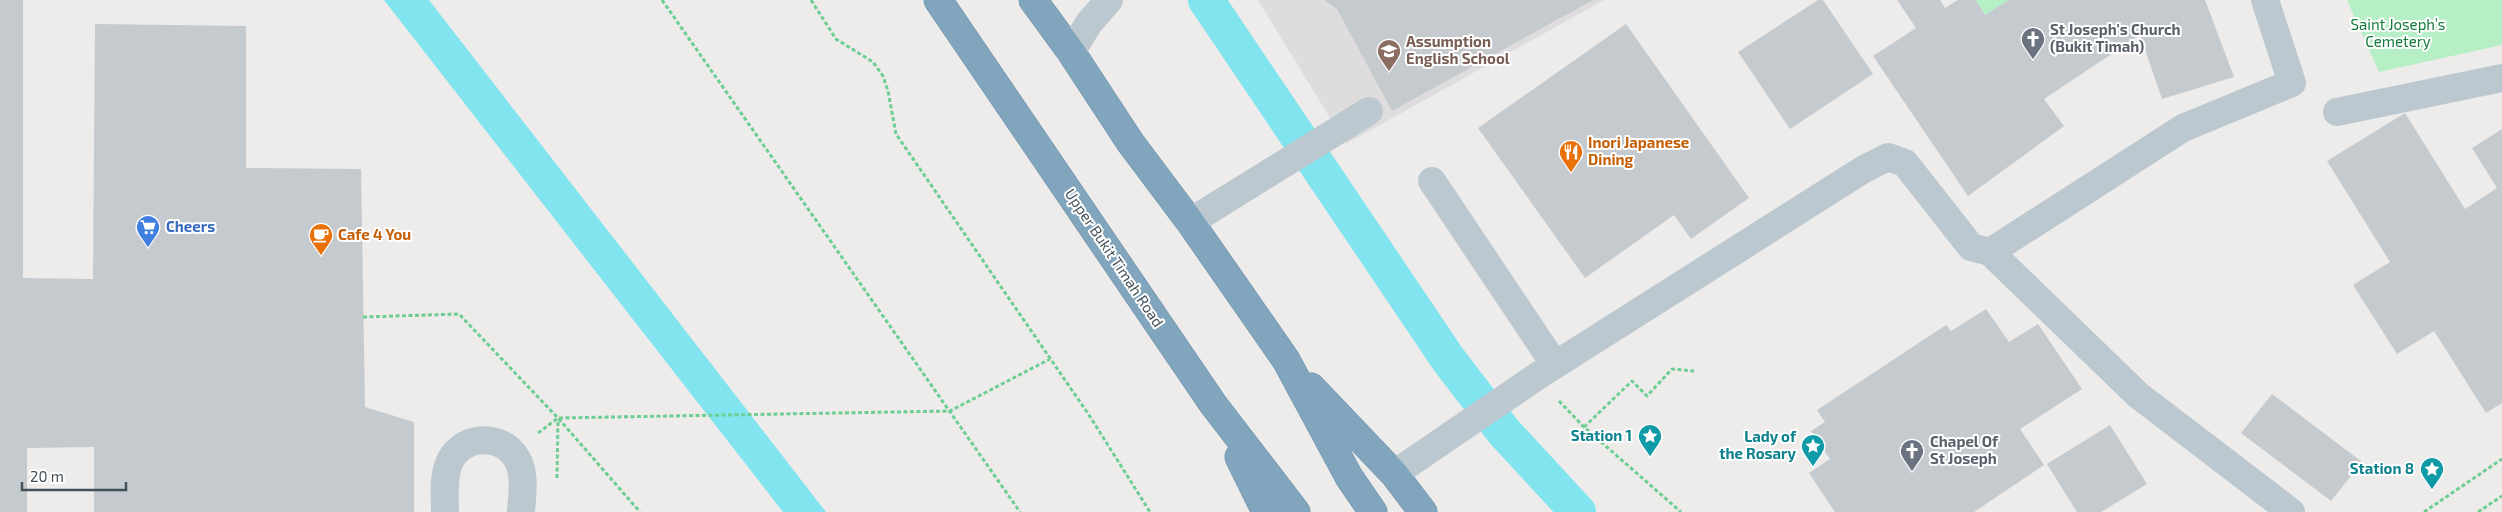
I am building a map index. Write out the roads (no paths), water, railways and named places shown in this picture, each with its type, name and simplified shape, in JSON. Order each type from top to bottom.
[{"type":"highway","name":"Upper Bukit Timah Road","points":[[938,0],[1213,404],[1296,512]]},
{"type":"highway","points":[[1033,0],[1071,52],[1130,142],[1190,222],[1286,360],[1349,477],[1373,512]]},
{"type":"highway","points":[[1286,360],[1394,474],[1423,512]]},
{"type":"highway","points":[[1213,404],[1266,512]]},
{"type":"lane","points":[[1071,52],[1089,22],[1109,0]]},
{"type":"lane","points":[[1990,252],[2183,128],[2292,83],[2265,0]]},
{"type":"lane","points":[[2337,112],[2502,78]]},
{"type":"lane","points":[[1190,222],[1324,137],[1369,111]]},
{"type":"lane","points":[[1394,474],[1535,378],[1856,174],[1888,157],[1904,163],[1971,247],[1990,252],[2138,395],[2291,512]]},
{"type":"lane","points":[[1432,181],[1535,378]]},
{"type":"lane","points":[[445,512],[446,473],[451,458],[465,445],[485,440],[503,445],[517,459],[522,478],[521,512]]},
{"type":"water","points":[[384,0],[429,0],[826,512],[783,512]]},
{"type":"waterway","points":[[1206,0],[1448,359],[1504,432],[1578,512]]},
{"type":"place","name":"St Joseph's Church (Bukit Timah)","points":[[2033,60]]},
{"type":"place","name":"Assumption English School","points":[[1389,72]]},
{"type":"place","name":"Inori Japanese Dining","points":[[1571,173]]},
{"type":"place","name":"Cheers","points":[[148,248]]},
{"type":"place","name":"Cafe 4 You","points":[[321,256]]},
{"type":"place","name":"Station 1","points":[[1650,457]]},
{"type":"place","name":"Lady of the Rosary","points":[[1813,467]]},
{"type":"place","name":"Chapel Of St Joseph","points":[[1912,472]]},
{"type":"place","name":"Station 8","points":[[2432,490]]},
{"type":"park label","name":"Saint Joseph’s Cemetery","points":[[2398,34]]}]
